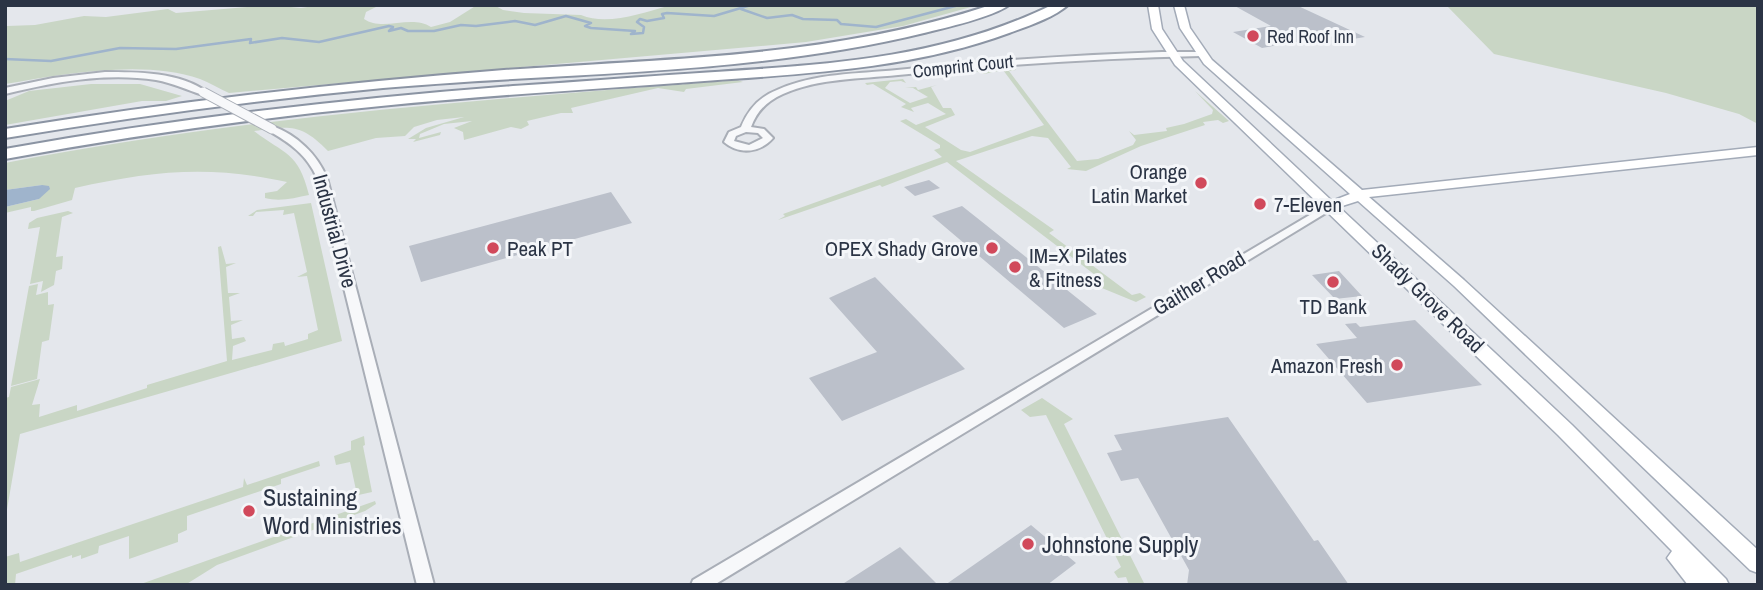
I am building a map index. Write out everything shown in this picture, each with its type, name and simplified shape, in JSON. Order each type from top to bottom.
[{"type":"highway","points":[[5,134],[92,118],[276,94],[691,62],[841,47],[932,29],[1003,5]]},
{"type":"highway","points":[[712,76],[853,62],[904,53],[992,30],[1052,5]]},
{"type":"highway","points":[[5,154],[106,135],[272,113],[504,91],[798,72],[868,64],[976,40],[1062,5]]},
{"type":"main road","name":"Shady Grove Road","points":[[1153,5],[1159,33],[1172,54],[1194,79],[1616,480],[1718,585]]},
{"type":"main road","name":"Shady Grove Road","points":[[1179,5],[1179,14],[1201,54],[1560,377],[1758,564]]},
{"type":"main road","name":"Gaither Road","points":[[1330,206],[1356,195],[1758,151]]},
{"type":"main road","points":[[1616,480],[1630,505],[1702,585]]},
{"type":"street","name":"Comprint Court","points":[[745,129],[751,113],[767,99],[782,91],[812,82],[1025,60],[1201,54]]},
{"type":"street","name":"Industrial Drive","points":[[5,91],[68,80],[123,76],[173,81],[203,92],[272,129],[294,141],[311,156],[323,178],[426,585]]},
{"type":"street","name":"Gaither Road","points":[[699,585],[1330,206]]},
{"type":"green space","points":[[270,5],[301,8],[320,5],[380,5],[366,12],[364,19],[380,24],[415,22],[431,27],[450,22],[477,5],[494,5],[503,10],[524,13],[613,19],[668,6],[978,5],[903,26],[806,42],[229,93],[200,79],[154,70],[103,70],[5,84],[5,24],[35,25],[84,16],[106,17],[168,9],[176,13]]},
{"type":"green space","points":[[1446,5],[1758,5],[1758,124],[1739,114],[1666,93],[1494,54]]},
{"type":"green space","points":[[1014,67],[1016,70],[1009,71],[1077,161],[1098,159],[1133,145],[1136,140],[1129,131],[1134,135],[1167,131],[1166,128],[1212,114],[1213,110],[1195,91],[1229,121],[1203,122],[1205,125],[1141,146],[1086,171],[1067,169],[1071,167],[1048,138],[1032,136],[956,161],[1054,230],[1049,233],[1132,295],[1140,293],[1146,297],[1136,302],[1097,286],[1103,281],[947,162],[882,187],[880,185],[778,220],[785,216],[783,214],[942,157],[934,150],[940,148],[940,145],[900,121],[906,119],[916,125],[946,114],[928,103],[911,108],[914,112],[901,107],[906,104],[873,84],[865,83],[903,79],[906,83],[890,82],[885,88],[910,103],[928,97],[913,88],[905,88],[916,87],[918,90],[937,85],[931,87],[943,108],[951,108],[955,115],[925,127],[961,150],[970,152],[1044,125],[1003,70],[984,74],[975,71]]},
{"type":"green space","points":[[737,80],[743,82],[686,89],[684,92],[658,88],[571,108],[573,113],[527,121],[529,125],[521,129],[511,127],[464,140],[463,132],[454,128],[472,121],[444,124],[420,134],[419,138],[441,132],[440,135],[413,142],[416,139],[408,139],[426,128],[464,117],[437,120],[414,127],[405,136],[376,138],[328,151],[302,131],[277,128],[254,131],[295,162],[309,195],[276,200],[265,198],[265,193],[277,191],[287,182],[232,173],[181,172],[75,188],[72,200],[34,211],[31,211],[31,207],[5,213],[5,207],[39,199],[42,185],[5,190],[5,163],[278,121],[462,102]]},
{"type":"green space","points":[[91,84],[140,84],[182,96],[166,101],[142,101],[5,125],[5,101],[29,91]]},
{"type":"green space","points":[[311,203],[342,341],[20,434],[5,521],[5,398],[9,397],[11,387],[40,379],[32,405],[40,404],[39,417],[77,405],[77,411],[147,388],[147,385],[227,361],[218,247],[221,246],[226,264],[236,263],[226,267],[228,293],[240,293],[229,297],[231,321],[243,320],[231,325],[232,339],[244,337],[246,341],[233,346],[232,360],[272,350],[273,344],[284,342],[285,346],[308,339],[308,334],[318,330],[307,276],[297,277],[307,272],[294,213],[283,215],[284,210],[256,212],[253,216],[248,216],[257,210]]},
{"type":"green space","points":[[68,211],[73,213],[62,217],[56,257],[63,256],[62,269],[56,271],[54,285],[41,292],[43,281],[30,284],[40,227],[28,229],[29,223],[37,218]]},
{"type":"green space","points":[[38,284],[36,295],[48,292],[48,305],[54,304],[49,340],[42,342],[37,379],[11,386],[29,286]]},
{"type":"green space","points":[[1042,398],[1073,419],[1064,424],[1145,585],[1129,585],[1126,577],[1118,578],[1114,572],[1121,567],[1046,415],[1030,417],[1021,410]]},
{"type":"green space","points":[[364,436],[363,446],[372,492],[345,498],[344,495],[356,490],[350,462],[336,465],[334,456],[351,450],[351,441]]},
{"type":"green space","points":[[319,461],[320,466],[281,479],[281,484],[187,516],[187,530],[178,534],[178,542],[129,559],[129,536],[99,546],[98,553],[81,559],[81,555],[72,558],[72,555],[16,574],[15,585],[5,585],[5,557],[19,553],[20,562],[243,487],[244,478],[247,485]]},
{"type":"green space","points":[[375,501],[376,504],[365,511],[217,565],[185,585],[138,585]]},
{"type":"water","points":[[49,186],[50,189],[39,199],[5,207],[5,190]]},
{"type":"building","points":[[1233,5],[1296,5],[1365,37],[1347,40],[1337,35],[1262,48],[1233,32],[1271,26]]},
{"type":"building","points":[[929,180],[940,188],[915,196],[904,187]]},
{"type":"building","points":[[611,192],[632,223],[421,282],[409,246]]},
{"type":"building","points":[[962,206],[1097,314],[1064,328],[932,216]]},
{"type":"building","name":"TD Bank","points":[[1339,271],[1362,296],[1335,299],[1312,275]]},
{"type":"building","points":[[875,277],[965,369],[842,421],[809,378],[877,352],[829,298]]},
{"type":"building","name":"Amazon Fresh","points":[[1415,320],[1482,385],[1367,403],[1316,344],[1357,338],[1345,324],[1356,323],[1360,327]]},
{"type":"building","points":[[1228,417],[1314,541],[1318,540],[1349,585],[1187,585],[1189,570],[1138,478],[1121,481],[1107,453],[1122,450],[1114,435]]},
{"type":"building","name":"Johnstone Supply","points":[[1031,525],[1076,563],[1047,585],[945,585]]},
{"type":"building","points":[[900,547],[938,585],[841,585]]},
{"type":"waterway","points":[[5,59],[51,61],[120,48],[176,49],[251,39],[250,43],[282,38],[319,42],[389,26],[393,27],[389,31],[401,28],[408,31],[434,31],[461,25],[476,26],[515,21],[535,25],[566,16],[591,23],[585,26],[591,28],[635,31],[631,34],[643,33],[644,27],[637,22],[640,19],[647,21],[664,18],[662,14],[667,13],[714,16],[751,5]]},
{"type":"waterway","points":[[741,9],[767,18],[792,15],[803,19],[837,20],[841,24],[876,27],[959,5]]},
{"type":"place","name":"Red Roof Inn","points":[[1253,36]]},
{"type":"place","name":"Orange Latin Market","points":[[1201,183]]},
{"type":"place","name":"7-Eleven","points":[[1260,204]]},
{"type":"place","name":"Peak PT","points":[[493,248]]},
{"type":"place","name":"OPEX Shady Grove","points":[[992,248]]},
{"type":"place","name":"IM=X Pilates & Fitness","points":[[1015,267]]},
{"type":"place","name":"TD Bank","points":[[1333,282]]},
{"type":"place","name":"Amazon Fresh","points":[[1397,365]]},
{"type":"place","name":"Sustaining Word Ministries","points":[[249,511]]},
{"type":"place","name":"Johnstone Supply","points":[[1028,544]]}]
